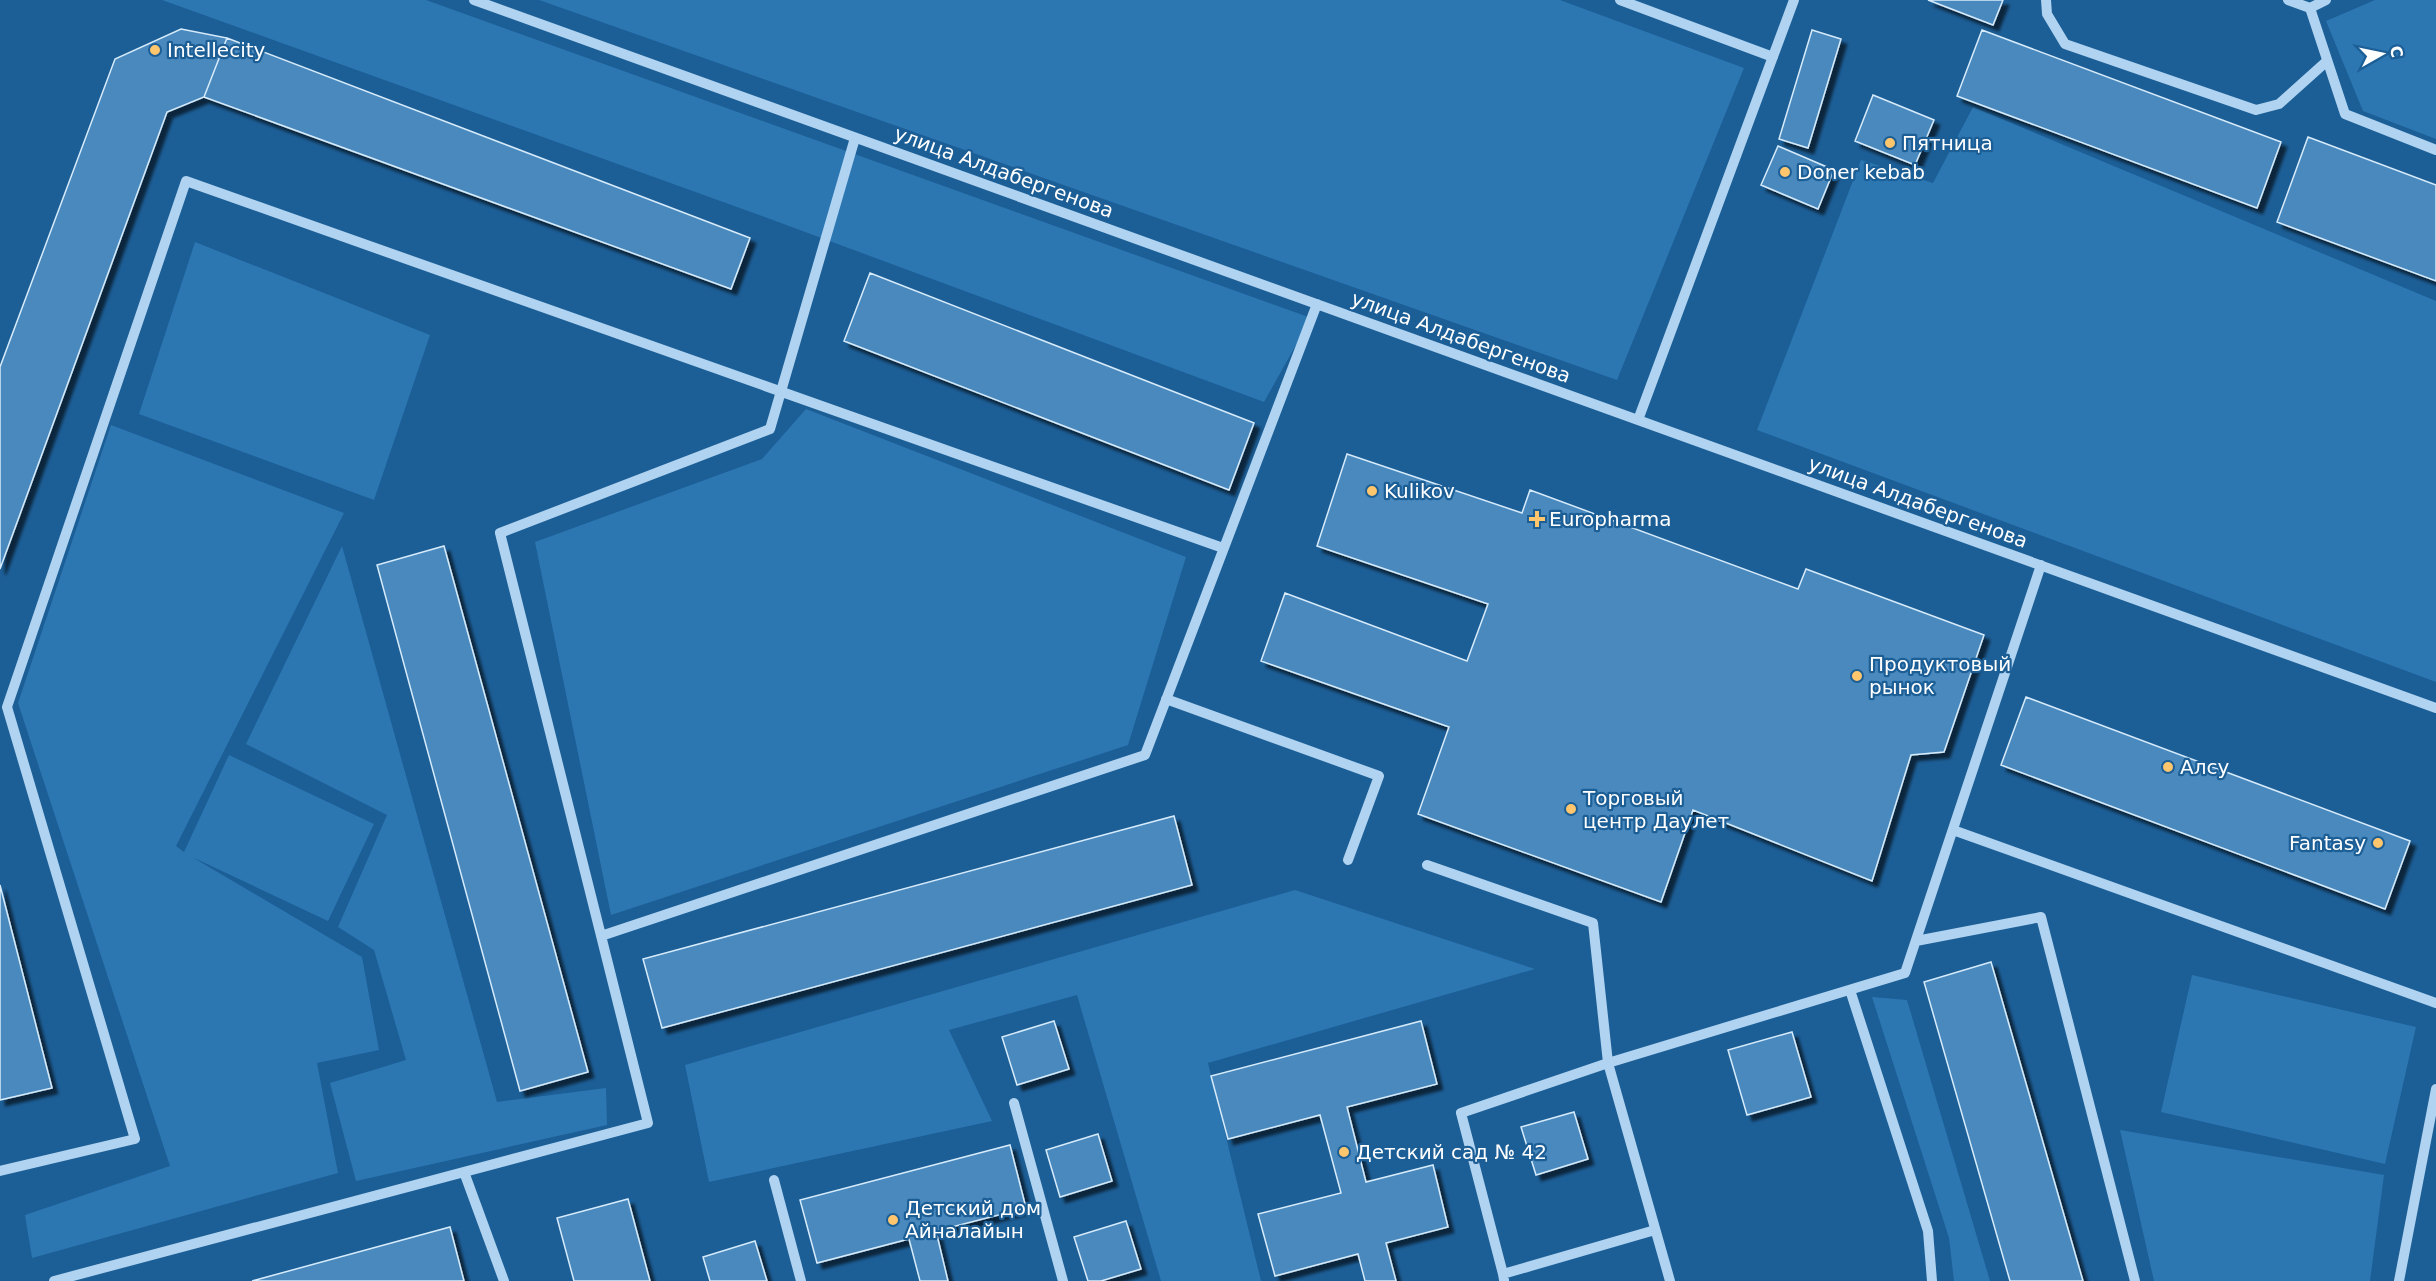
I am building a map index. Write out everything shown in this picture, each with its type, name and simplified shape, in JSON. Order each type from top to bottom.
[{"type":"street","name":"улица Алдабергенова","points":[[474,0],[2436,708]]},
{"type":"street","points":[[1620,0],[1773,57]]},
{"type":"street","points":[[1638,420],[1794,0]]},
{"type":"street","points":[[2046,0],[2047,14],[2065,44],[2256,110],[2278,104],[2327,61]]},
{"type":"street","points":[[2288,0],[2310,8],[2326,0]]},
{"type":"street","points":[[2310,8],[2345,114],[2436,150]]},
{"type":"street","points":[[54,1281],[648,1123],[500,533],[770,429],[855,138]]},
{"type":"street","points":[[0,1171],[135,1139],[7,707],[186,181],[782,390],[1223,548]]},
{"type":"street","points":[[601,936],[1144,755],[1317,304]]},
{"type":"street","points":[[1655,1230],[1504,1277],[1461,1113],[1608,1063],[1905,973],[2041,565]]},
{"type":"street","points":[[1166,699],[1379,776],[1348,860]]},
{"type":"street","points":[[1953,830],[2436,1003]]},
{"type":"street","points":[[1427,865],[1593,923],[1608,1063],[1670,1281]]},
{"type":"street","points":[[1916,941],[2042,917],[2135,1281]]},
{"type":"street","points":[[1850,990],[1928,1231],[1932,1281]]},
{"type":"street","points":[[2399,1281],[2436,1089]]},
{"type":"street","points":[[1014,1103],[1063,1281]]},
{"type":"street","points":[[464,1172],[504,1281]]},
{"type":"street","points":[[774,1180],[801,1281]]},
{"type":"shaded area","points":[[162,0],[426,0],[1311,318],[1264,402],[762,216]]},
{"type":"shaded area","points":[[539,0],[1560,0],[1744,68],[1617,380]]},
{"type":"shaded area","points":[[2375,0],[2436,0],[2436,139],[2363,111],[2326,21]]},
{"type":"shaded area","points":[[1973,107],[2436,301],[2436,682],[1757,430],[1861,160],[1933,183]]},
{"type":"shaded area","points":[[195,242],[430,335],[374,500],[139,414]]},
{"type":"shaded area","points":[[806,409],[1186,557],[1128,745],[611,915],[535,542],[762,459]]},
{"type":"shaded area","points":[[111,425],[344,513],[176,846],[184,852],[229,755],[374,824],[328,921],[192,857],[362,957],[379,1050],[317,1063],[338,1173],[32,1258],[25,1215],[170,1166],[18,703]]},
{"type":"shaded area","points":[[342,546],[497,1102],[606,1088],[607,1125],[356,1181],[330,1083],[406,1060],[374,950],[338,927],[387,815],[246,744]]},
{"type":"shaded area","points":[[1295,890],[1535,969],[1208,1063],[1261,1281],[1161,1281],[1077,995],[949,1030],[992,1121],[709,1182],[685,1065]]},
{"type":"shaded area","points":[[2192,975],[2416,1027],[2385,1164],[2161,1112]]},
{"type":"shaded area","points":[[1872,997],[1907,1000],[1990,1281],[1954,1281],[1949,1238]]},
{"type":"shaded area","points":[[2120,1130],[2384,1175],[2370,1281],[2154,1281]]},
{"type":"building","points":[[1928,0],[2003,0],[1993,25]]},
{"type":"building","points":[[181,29],[227,38],[204,97],[167,112],[0,569],[0,367],[115,59]]},
{"type":"building","points":[[1812,30],[1841,39],[1808,148],[1779,139]]},
{"type":"building","points":[[1982,30],[2281,142],[2257,208],[1957,96]]},
{"type":"building","points":[[227,38],[750,238],[731,289],[204,97]]},
{"type":"building","points":[[1873,95],[1934,120],[1915,165],[1855,141]]},
{"type":"building","points":[[2308,137],[2436,185],[2436,281],[2277,222]]},
{"type":"building","points":[[1778,146],[1834,170],[1818,209],[1761,185]]},
{"type":"building","points":[[870,273],[1254,423],[1229,490],[844,341]]},
{"type":"building","points":[[1347,454],[1522,513],[1530,490],[1798,589],[1806,569],[1984,635],[1944,752],[1911,755],[1872,881],[1693,810],[1661,902],[1418,814],[1449,727],[1261,661],[1285,593],[1467,661],[1488,604],[1317,546]]},
{"type":"building","points":[[444,546],[588,1072],[520,1091],[377,565]]},
{"type":"building","points":[[2026,697],[2410,841],[2385,909],[2001,765]]},
{"type":"building","points":[[1174,816],[1192,885],[662,1028],[643,959]]},
{"type":"building","points":[[0,885],[52,1088],[0,1100]]},
{"type":"building","points":[[1991,962],[2083,1281],[2010,1281],[1924,982]]},
{"type":"building","points":[[1054,1021],[1069,1069],[1017,1085],[1002,1037]]},
{"type":"building","name":"Детский сад № 42","points":[[1421,1021],[1437,1084],[1347,1107],[1366,1182],[1433,1165],[1448,1227],[1386,1243],[1396,1281],[1365,1281],[1358,1254],[1275,1276],[1258,1214],[1341,1193],[1320,1115],[1228,1139],[1211,1076]]},
{"type":"building","points":[[1792,1032],[1811,1097],[1747,1115],[1728,1050]]},
{"type":"building","points":[[1574,1112],[1588,1159],[1536,1175],[1521,1127]]},
{"type":"building","points":[[1098,1134],[1112,1181],[1060,1197],[1046,1150]]},
{"type":"building","name":"Детский дом Айналайын","points":[[1010,1145],[1026,1208],[936,1231],[948,1281],[920,1281],[909,1239],[817,1263],[800,1200]]},
{"type":"building","points":[[628,1199],[650,1281],[574,1281],[557,1218]]},
{"type":"building","points":[[1126,1221],[1141,1269],[1101,1281],[1088,1281],[1074,1237]]},
{"type":"building","points":[[450,1227],[464,1281],[252,1281]]},
{"type":"building","points":[[755,1241],[767,1281],[710,1281],[703,1257]]},
{"type":"place","name":"Intellecity","points":[[155,50]]},
{"type":"place","name":"Пятница","points":[[1890,143]]},
{"type":"place","name":"Doner kebab","points":[[1785,172]]},
{"type":"place","name":"Kulikov","points":[[1372,491]]},
{"type":"place","name":"Europharma","points":[[1537,519]]},
{"type":"place","name":"Продуктовый рынок","points":[[1857,676]]},
{"type":"place","name":"Алсу","points":[[2168,767]]},
{"type":"place","name":"Торговый центр Даулет","points":[[1571,809]]},
{"type":"place","name":"Fantasy","points":[[2378,843]]},
{"type":"place","name":"Детский сад № 42","points":[[1344,1152]]},
{"type":"place","name":"Детский дом Айналайын","points":[[893,1220]]}]
